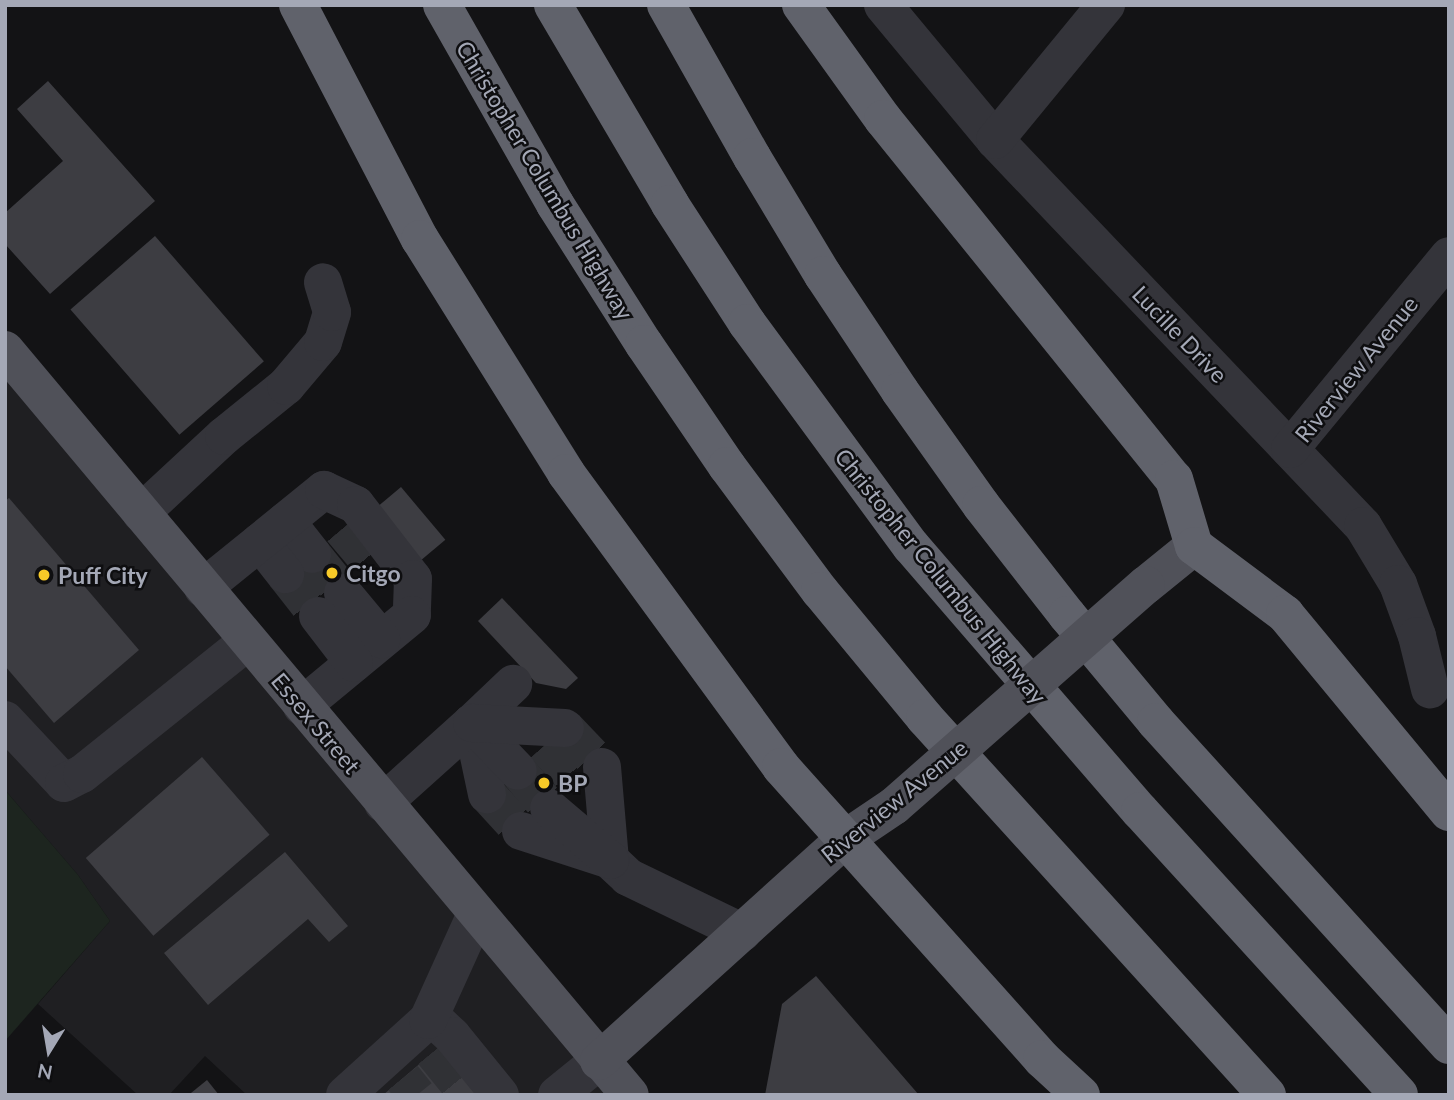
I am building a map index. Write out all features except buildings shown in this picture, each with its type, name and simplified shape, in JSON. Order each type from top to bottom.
[{"type":"highway","points":[[298,5],[419,239],[566,473],[781,767],[1042,1059],[1081,1095]]},
{"type":"highway","name":"Christopher Columbus Highway","points":[[442,5],[555,204],[644,344],[727,466],[820,591],[925,718],[1007,811],[1266,1095]]},
{"type":"highway","name":"Christopher Columbus Highway","points":[[553,5],[663,193],[740,312],[827,435],[911,546],[1131,802],[1399,1095]]},
{"type":"highway","points":[[666,5],[823,275],[900,391],[981,505],[1067,615],[1156,722],[1449,1045]]},
{"type":"highway","points":[[801,5],[883,119],[1174,479],[1194,546],[1285,614],[1449,812]]},
{"type":"main road","name":"Essex Street","points":[[8,359],[141,513],[629,1095]]},
{"type":"main road","name":"Riverview Avenue","points":[[598,1061],[845,839],[894,806],[1194,546]]},
{"type":"street","name":"Lucille Drive","points":[[883,5],[995,140],[1363,526],[1398,584],[1417,636],[1430,690]]},
{"type":"street","points":[[995,140],[1106,5]]},
{"type":"street","name":"Riverview Avenue","points":[[1290,449],[1449,256]]},
{"type":"street","points":[[141,513],[224,436],[286,386],[323,342],[332,312],[323,282]]},
{"type":"street","points":[[203,588],[324,490],[356,505],[413,579],[412,615],[302,706]]},
{"type":"street","points":[[315,496],[342,529]]},
{"type":"street","points":[[273,532],[298,564]]},
{"type":"street","points":[[375,568],[412,615]]},
{"type":"street","points":[[330,604],[367,651]]},
{"type":"street","points":[[5,720],[64,783],[82,775],[248,641]]},
{"type":"street","points":[[383,803],[513,684]]},
{"type":"street","points":[[471,723],[542,748]]},
{"type":"street","points":[[471,723],[487,794]]},
{"type":"street","points":[[591,776],[610,860]]},
{"type":"street","points":[[535,820],[610,860],[628,877],[742,932]]},
{"type":"street","points":[[425,1035],[476,914]]},
{"type":"street","points":[[355,1092],[394,1068],[438,1023],[452,1036],[500,1095]]},
{"type":"street","points":[[556,1095],[598,1061]]},
{"type":"shaded area","points":[[5,351],[630,1095],[247,1095],[205,1056],[169,1095],[138,1095],[38,1004],[110,921],[78,875],[5,790]]},
{"type":"shaded area","points":[[5,790],[78,875],[110,921],[5,1041]]},
{"type":"tunnel","points":[[342,529],[375,568]]},
{"type":"tunnel","points":[[312,554],[343,593]]},
{"type":"tunnel","points":[[285,574],[318,616]]},
{"type":"tunnel","points":[[565,728],[602,767]]},
{"type":"tunnel","points":[[545,745],[580,785]]},
{"type":"tunnel","points":[[518,771],[549,808]]},
{"type":"tunnel","points":[[487,794],[521,831]]},
{"type":"tunnel","points":[[433,1052],[468,1095]]},
{"type":"tunnel","points":[[403,1078],[417,1095]]},
{"type":"place","name":"Citgo","points":[[332,573]]},
{"type":"place","name":"Puff City","points":[[44,575]]},
{"type":"place","name":"BP","points":[[544,783]]}]
